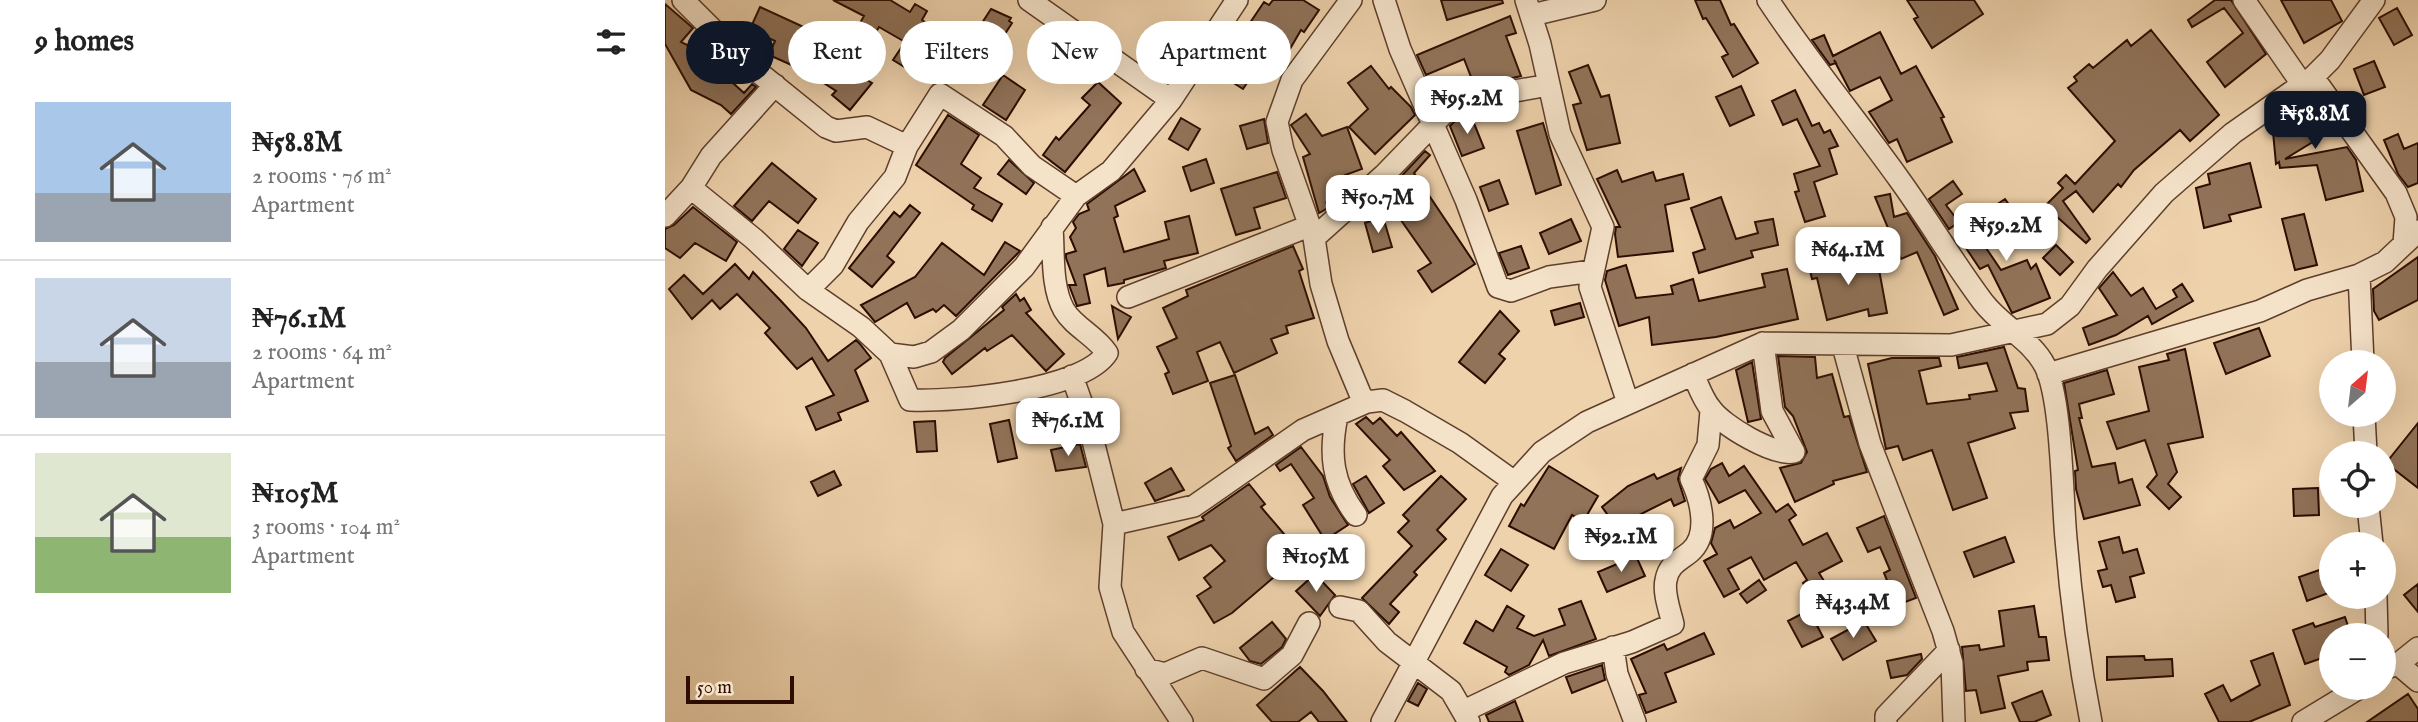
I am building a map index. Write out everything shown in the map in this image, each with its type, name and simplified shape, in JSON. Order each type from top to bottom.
[{"type":"street","points":[[683,0],[742,59],[826,127],[836,131],[867,127],[907,146]]},
{"type":"street","points":[[1029,0],[1171,100]]},
{"type":"street","points":[[890,354],[914,357],[931,352],[961,330],[1024,267],[1076,196],[1111,171],[1171,100],[1237,0]]},
{"type":"street","points":[[1351,0],[1292,80],[1279,110],[1277,122],[1283,150],[1311,232],[1321,284],[1338,341],[1367,402]]},
{"type":"street","points":[[1384,0],[1399,49],[1430,125],[1466,200],[1498,286],[1511,291],[1549,277],[1592,271]]},
{"type":"street","points":[[1595,0],[1529,8],[1560,134],[1603,227],[1602,242],[1592,271],[1590,287],[1628,403]]},
{"type":"street","points":[[1768,0],[1803,53],[1899,179],[1983,302],[2013,332],[2032,346],[2048,374],[2058,435],[2080,665],[2091,722]]},
{"type":"street","points":[[2048,374],[2260,311],[2307,290],[2359,275],[2385,262],[2411,237],[2396,192],[2243,0]]},
{"type":"street","points":[[1382,722],[1513,481],[1542,452],[1587,422],[1763,343],[1843,346],[1951,345],[2047,324],[2070,306],[2097,269],[2164,193],[2233,133],[2308,81],[2338,50],[2374,0]]},
{"type":"street","points":[[665,216],[691,188],[711,156],[775,85]]},
{"type":"street","points":[[1128,297],[1311,232],[1384,175],[1448,109],[1497,93],[1549,85]]},
{"type":"street","points":[[808,290],[833,265],[858,222],[895,177],[907,146],[940,94],[1004,136],[1032,166],[1076,196]]},
{"type":"street","points":[[691,188],[754,239],[808,290],[861,327],[890,354],[910,400],[1006,393],[1072,376],[1101,362],[1107,354],[1064,310],[1056,286],[1052,227]]},
{"type":"street","points":[[2396,192],[2418,197]]},
{"type":"street","points":[[2359,275],[2363,350]]},
{"type":"street","points":[[1693,374],[1711,411],[1764,447],[1785,453],[1794,452],[1772,411],[1763,343]]},
{"type":"street","points":[[1843,346],[1870,444],[1901,518],[1949,650],[1954,722]]},
{"type":"street","points":[[1072,376],[1088,421],[1114,524],[1110,587],[1123,632],[1182,722]]},
{"type":"street","points":[[1114,524],[1194,506],[1303,430],[1367,402],[1383,400],[1460,443],[1513,481]]},
{"type":"street","points":[[1340,607],[1359,611],[1413,663],[1451,691],[1466,716],[1565,663],[1673,624],[1665,583],[1671,566],[1693,550],[1702,531],[1699,497],[1691,480],[1708,445],[1711,411]]},
{"type":"street","points":[[1337,416],[1330,447],[1342,496],[1356,515]]},
{"type":"street","points":[[1146,669],[1165,674],[1202,658],[1264,679],[1292,655],[1309,623]]},
{"type":"street","points":[[1613,647],[1617,674],[1635,722]]},
{"type":"street","points":[[2396,663],[2418,648]]},
{"type":"street","points":[[1886,722],[1886,716],[1949,650]]},
{"type":"street","points":[[2396,670],[2418,681]]},
{"type":"street","points":[[2304,722],[2339,700]]},
{"type":"building","points":[[833,0],[890,0],[910,12],[915,4],[927,11],[924,21],[900,21],[900,39],[886,31],[886,21],[861,21],[864,16]]},
{"type":"building","points":[[1273,0],[1303,0],[1319,10],[1304,32],[1301,30],[1291,47],[1291,21],[1251,21],[1264,2],[1269,5]]},
{"type":"building","points":[[1441,0],[1502,0],[1503,3],[1447,20]]},
{"type":"building","points":[[1695,0],[1720,0],[1731,25],[1734,24],[1758,63],[1733,77],[1722,57],[1728,54],[1706,18],[1703,19]]},
{"type":"building","points":[[1907,0],[1974,0],[1983,14],[1932,48],[1914,19],[1918,17]]},
{"type":"building","points":[[2215,0],[2231,0],[2266,54],[2225,87],[2207,62],[2243,33],[2224,8],[2192,27],[2188,20]]},
{"type":"building","points":[[2281,0],[2331,0],[2342,21],[2304,43]]},
{"type":"building","points":[[665,4],[686,22],[686,36],[681,42],[686,44],[686,81],[665,44]]},
{"type":"building","points":[[760,7],[791,21],[788,21],[788,63],[774,57],[774,21],[754,21]]},
{"type":"building","points":[[2397,8],[2412,35],[2394,45],[2379,18]]},
{"type":"building","points":[[991,9],[1011,18],[1009,21],[983,21]]},
{"type":"building","points":[[1510,16],[1516,33],[1506,36],[1521,76],[1475,87],[1464,59],[1426,75],[1417,55]]},
{"type":"building","points":[[2151,30],[2219,115],[2190,141],[2180,130],[2134,170],[2121,187],[2118,184],[2093,212],[2076,191],[2063,201],[2090,239],[2086,243],[2045,206],[2063,188],[2058,183],[2066,175],[2075,184],[2115,141],[2068,88],[2077,81],[2074,77],[2089,64],[2093,68],[2127,40],[2131,46]]},
{"type":"building","points":[[1880,32],[1901,74],[1916,66],[1944,117],[1941,118],[1952,142],[1907,162],[1897,139],[1889,143],[1869,112],[1892,100],[1880,77],[1850,91],[1836,63],[1830,65],[1812,40],[1824,35],[1833,56]]},
{"type":"building","points":[[900,50],[900,64],[893,60]]},
{"type":"building","points":[[2374,61],[2385,87],[2364,95],[2354,69]]},
{"type":"building","points":[[1588,65],[1601,97],[1609,95],[1620,143],[1587,150],[1573,105],[1581,103],[1569,72]]},
{"type":"building","points":[[1371,66],[1389,89],[1391,87],[1411,107],[1415,115],[1375,154],[1349,127],[1368,109],[1348,83]]},
{"type":"building","points":[[1013,82],[1025,90],[1006,120],[983,105],[997,84],[1013,84]]},
{"type":"building","points":[[688,84],[734,84],[744,93],[752,84],[756,87],[731,114],[721,105],[691,90]]},
{"type":"building","points":[[825,84],[871,84],[850,110],[832,95],[836,91]]},
{"type":"building","points":[[1096,84],[1100,84],[1121,103],[1065,172],[1043,155],[1056,137],[1059,140],[1090,105],[1082,98]]},
{"type":"building","points":[[1741,86],[1754,115],[1730,126],[1716,97]]},
{"type":"building","points":[[1795,90],[1812,126],[1819,123],[1824,133],[1830,130],[1838,146],[1829,149],[1837,174],[1814,182],[1825,216],[1805,222],[1795,192],[1799,191],[1794,174],[1820,166],[1797,119],[1783,125],[1772,101]]},
{"type":"building","points":[[2317,105],[2334,129],[2285,159],[2347,147],[2356,160],[2363,191],[2326,200],[2317,165],[2280,168],[2279,162],[2276,164],[2272,121],[2294,106],[2298,106],[2298,117]]},
{"type":"building","points":[[1306,114],[1322,136],[1347,127],[1362,169],[1345,175],[1350,188],[1340,197],[1326,202],[1328,208],[1319,213],[1303,157],[1310,154],[1291,125]]},
{"type":"building","points":[[948,115],[979,135],[961,164],[981,178],[974,188],[1002,204],[992,221],[972,209],[974,205],[916,165]]},
{"type":"building","points":[[1471,116],[1484,148],[1462,156],[1450,126],[1455,121]]},
{"type":"building","points":[[1181,118],[1200,129],[1188,150],[1169,139]]},
{"type":"building","points":[[1264,119],[1268,143],[1247,149],[1240,126]]},
{"type":"building","points":[[1543,123],[1561,185],[1536,194],[1517,131]]},
{"type":"building","points":[[2398,134],[2404,149],[2418,143],[2418,183],[2408,187],[2398,174],[2384,140]]},
{"type":"building","points":[[1425,151],[1430,155],[1414,173],[1475,264],[1432,292],[1418,271],[1431,263],[1396,213],[1399,212],[1391,201],[1404,192],[1394,184]]},
{"type":"building","points":[[1206,159],[1214,183],[1191,191],[1183,167]]},
{"type":"building","points":[[1009,160],[1034,183],[1026,194],[998,174]]},
{"type":"building","points":[[772,163],[816,199],[798,223],[769,201],[752,221],[734,206]]},
{"type":"building","points":[[2250,163],[2261,207],[2229,215],[2231,221],[2204,228],[2196,188],[2210,184],[2208,174]]},
{"type":"building","points":[[1134,169],[1145,191],[1115,206],[1118,216],[1114,218],[1124,252],[1169,239],[1165,222],[1189,216],[1198,253],[1164,261],[1166,268],[1124,280],[1124,283],[1108,286],[1105,268],[1084,275],[1090,303],[1077,306],[1069,285],[1076,285],[1066,258],[1066,254],[1076,251],[1070,237],[1076,228],[1073,222],[1079,214],[1089,210],[1087,204]]},
{"type":"building","points":[[1617,170],[1622,182],[1653,172],[1656,181],[1683,174],[1689,199],[1665,205],[1673,251],[1618,257],[1615,234],[1616,227],[1620,227],[1597,179]]},
{"type":"building","points":[[1277,172],[1286,198],[1254,208],[1260,228],[1236,235],[1221,189]]},
{"type":"building","points":[[1499,180],[1508,204],[1489,211],[1480,187]]},
{"type":"building","points":[[1953,181],[1962,194],[1946,205],[1959,222],[1949,229],[1929,199]]},
{"type":"building","points":[[1890,194],[1894,217],[1907,213],[1935,256],[1958,309],[1944,315],[1917,252],[1901,259],[1875,197]]},
{"type":"building","points":[[1721,197],[1736,239],[1758,233],[1755,222],[1773,219],[1778,245],[1751,251],[1753,257],[1699,273],[1693,253],[1705,249],[1691,208]]},
{"type":"building","points":[[2005,199],[2020,220],[1984,245],[2001,270],[2027,260],[2031,269],[2036,264],[2050,298],[2012,313],[1988,265],[1980,269],[1956,233],[1970,224],[1975,232],[2002,214],[1996,205]]},
{"type":"building","points":[[910,205],[920,213],[887,256],[894,262],[872,287],[849,268],[894,212],[900,217]]},
{"type":"building","points":[[693,207],[737,242],[726,261],[695,243],[680,258],[665,248],[665,229],[674,225]]},
{"type":"building","points":[[2304,214],[2317,265],[2295,270],[2282,219]]},
{"type":"building","points":[[1383,217],[1392,247],[1373,252],[1365,223]]},
{"type":"building","points":[[1571,219],[1581,241],[1549,254],[1540,233]]},
{"type":"building","points":[[798,230],[818,243],[802,266],[784,249]]},
{"type":"building","points":[[1005,242],[1020,251],[956,316],[944,305],[936,312],[933,309],[915,318],[907,303],[875,322],[861,305],[915,277],[942,243],[984,275]]},
{"type":"building","points":[[2056,245],[2073,262],[2060,275],[2043,258]]},
{"type":"building","points":[[1293,246],[1303,269],[1299,271],[1314,318],[1286,326],[1288,333],[1271,339],[1277,353],[1234,373],[1220,342],[1197,352],[1208,381],[1173,394],[1165,374],[1169,372],[1157,347],[1177,338],[1163,308],[1188,296],[1186,290]]},
{"type":"building","points":[[1521,246],[1529,268],[1508,275],[1499,253]]},
{"type":"building","points":[[1846,254],[1849,271],[1878,264],[1887,313],[1869,316],[1868,309],[1827,320],[1817,278],[1812,279],[1808,261]]},
{"type":"building","points":[[2418,257],[2418,300],[2379,320],[2374,311],[2373,289]]},
{"type":"building","points":[[735,264],[749,279],[753,272],[781,301],[806,328],[828,361],[856,340],[860,344],[871,358],[855,370],[868,401],[838,413],[841,420],[816,430],[806,407],[834,395],[812,358],[797,369],[765,333],[770,328],[737,294],[720,309],[712,300],[692,319],[669,289],[684,275],[703,294]]},
{"type":"building","points":[[1626,265],[1636,298],[1673,294],[1671,286],[1693,279],[1699,301],[1765,287],[1762,274],[1787,269],[1798,319],[1716,337],[1652,345],[1649,317],[1619,326],[1605,280],[1607,271]]},
{"type":"building","points":[[2113,272],[2131,296],[2143,288],[2156,309],[2177,297],[2173,290],[2182,284],[2193,301],[2152,324],[2148,316],[2116,335],[2089,345],[2083,328],[2117,315],[2099,288]]},
{"type":"building","points":[[1016,294],[1020,301],[1024,298],[1031,310],[1026,313],[1064,354],[1046,371],[1012,335],[987,351],[985,348],[952,374],[943,362],[945,358],[1004,310],[1002,307]]},
{"type":"building","points":[[1580,303],[1584,317],[1555,325],[1551,311]]},
{"type":"building","points":[[1112,306],[1131,317],[1118,339]]},
{"type":"building","points":[[1500,311],[1519,331],[1499,354],[1505,359],[1485,383],[1459,362]]},
{"type":"building","points":[[2259,328],[2270,356],[2226,374],[2214,343]]},
{"type":"building","points":[[2004,347],[2018,388],[2025,389],[2028,411],[2010,413],[2015,428],[1968,443],[1987,498],[1953,510],[1932,450],[1903,460],[1898,446],[1886,449],[1868,364],[1892,358],[1939,358],[1941,366],[1919,371],[1927,404],[1970,399],[1969,395],[1997,391],[1987,363],[1959,368],[1957,357]]},
{"type":"building","points":[[2185,349],[2203,437],[2168,444],[2177,472],[2168,484],[2181,497],[2169,509],[2147,487],[2157,475],[2145,440],[2117,449],[2107,422],[2149,411],[2139,367],[2169,360],[2167,354]]},
{"type":"building","points":[[1778,356],[1815,357],[1817,378],[1832,374],[1844,417],[1849,416],[1867,472],[1833,481],[1834,484],[1795,502],[1780,468],[1801,463],[1807,452],[1793,416],[1785,407]]},
{"type":"building","points":[[1752,362],[1761,419],[1748,422],[1736,370]]},
{"type":"building","points":[[2107,370],[2114,394],[2079,404],[2082,418],[2079,418],[2092,467],[2115,463],[2119,483],[2132,479],[2140,505],[2084,519],[2076,489],[2075,471],[2078,470],[2064,383]]},
{"type":"building","points":[[1235,375],[1255,434],[1268,427],[1273,435],[1236,461],[1228,448],[1231,446],[1210,383]]},
{"type":"building","points":[[1366,417],[1373,424],[1380,418],[1397,436],[1401,432],[1435,471],[1404,490],[1383,466],[1390,460],[1356,424]]},
{"type":"building","points":[[1009,420],[1017,458],[998,462],[990,424]]},
{"type":"building","points":[[935,421],[937,451],[917,452],[914,422]]},
{"type":"building","points":[[2418,423],[2418,488],[2396,471],[2396,450]]},
{"type":"building","points":[[1080,444],[1086,467],[1056,471],[1051,450]]},
{"type":"building","points":[[1301,447],[1323,476],[1330,497],[1348,525],[1325,540],[1303,505],[1314,498],[1291,464],[1280,471],[1276,465]]},
{"type":"building","points":[[1722,463],[1729,476],[1744,466],[1776,512],[1788,504],[1796,515],[1789,520],[1803,545],[1827,533],[1842,561],[1819,573],[1834,597],[1818,607],[1803,583],[1807,580],[1796,562],[1764,580],[1751,557],[1728,569],[1739,589],[1724,597],[1704,561],[1717,554],[1711,543],[1715,528],[1730,520],[1734,528],[1761,513],[1745,490],[1719,503],[1705,479],[1711,469]]},
{"type":"building","points":[[1549,466],[1598,496],[1583,522],[1572,515],[1554,549],[1509,526],[1521,504],[1524,506]]},
{"type":"building","points":[[1171,468],[1184,490],[1155,501],[1145,483]]},
{"type":"building","points":[[1681,468],[1678,479],[1685,501],[1674,506],[1671,499],[1635,517],[1647,534],[1630,546],[1602,507],[1628,486],[1654,474],[1657,479]]},
{"type":"building","points":[[834,471],[841,485],[818,496],[811,482]]},
{"type":"building","points":[[1366,476],[1384,503],[1369,513],[1353,484]]},
{"type":"building","points":[[1441,476],[1466,499],[1437,530],[1446,539],[1414,572],[1417,575],[1390,604],[1399,612],[1389,624],[1362,598],[1412,546],[1398,532],[1409,521],[1403,515]]},
{"type":"building","points":[[1249,484],[1265,504],[1261,507],[1301,554],[1232,613],[1214,623],[1197,596],[1211,587],[1204,578],[1225,561],[1211,545],[1179,560],[1168,537],[1204,520],[1202,517]]},
{"type":"building","points":[[2318,488],[2319,515],[2294,516],[2293,489]]},
{"type":"building","points":[[1884,516],[1916,598],[1897,605],[1884,573],[1890,570],[1880,547],[1868,552],[1857,528]]},
{"type":"building","points":[[2005,537],[2014,562],[1974,577],[1964,552]]},
{"type":"building","points":[[2119,537],[2123,553],[2137,549],[2144,573],[2130,577],[2135,597],[2116,602],[2111,585],[2103,587],[2098,571],[2107,569],[2099,542]]},
{"type":"building","points":[[1501,549],[1528,565],[1511,591],[1485,575]]},
{"type":"building","points":[[1636,556],[1645,576],[1607,592],[1598,572]]},
{"type":"building","points":[[2319,570],[2319,596],[2307,601],[2299,577]]},
{"type":"building","points":[[1315,574],[1335,595],[1320,616],[1296,591]]},
{"type":"building","points":[[1759,580],[1766,590],[1747,603],[1740,594]]},
{"type":"building","points":[[2418,584],[2418,612],[2404,595]]},
{"type":"building","points":[[1581,601],[1596,639],[1549,656],[1543,640],[1529,665],[1509,675],[1505,672],[1507,667],[1464,643],[1476,621],[1493,631],[1507,606],[1524,616],[1517,628],[1534,636],[1565,625],[1559,609]]},
{"type":"building","points":[[2034,606],[2039,637],[2046,637],[2049,660],[2027,662],[2028,670],[1998,676],[2005,708],[1981,713],[1976,690],[1966,691],[1962,647],[1979,645],[1980,650],[2004,646],[1999,611]]},
{"type":"building","points":[[1809,610],[1823,637],[1802,647],[1788,621]]},
{"type":"building","points":[[2345,617],[2347,623],[2327,623]]},
{"type":"building","points":[[1864,621],[1876,641],[1843,660],[1831,639]]},
{"type":"building","points":[[1272,622],[1286,639],[1282,647],[1261,664],[1250,661],[1240,648]]},
{"type":"building","points":[[2313,623],[2315,627],[2319,626],[2319,659],[2305,664],[2293,630]]},
{"type":"building","points":[[1704,633],[1714,654],[1665,673],[1676,702],[1646,713],[1639,695],[1646,693],[1631,659],[1664,644],[1667,650]]},
{"type":"building","points":[[2273,653],[2290,705],[2249,722],[2219,722],[2205,694],[2223,685],[2231,701],[2260,685],[2251,661]]},
{"type":"building","points":[[1921,654],[1922,659],[1907,675],[1891,678],[1887,661]]},
{"type":"building","points":[[2144,656],[2145,660],[2172,659],[2173,676],[2107,680],[2107,657]]},
{"type":"building","points":[[1602,665],[1605,680],[1572,693],[1566,677]]},
{"type":"building","points":[[1300,667],[1347,722],[1319,722],[1311,712],[1298,722],[1272,722],[1257,705]]},
{"type":"building","points":[[1418,683],[1427,689],[1418,706],[1408,701]]},
{"type":"building","points":[[2042,691],[2051,715],[2034,722],[2020,722],[2012,703]]},
{"type":"building","points":[[2408,694],[2418,709],[2418,722],[2367,722]]},
{"type":"building","points":[[1515,701],[1523,722],[1489,722],[1486,715]]}]
